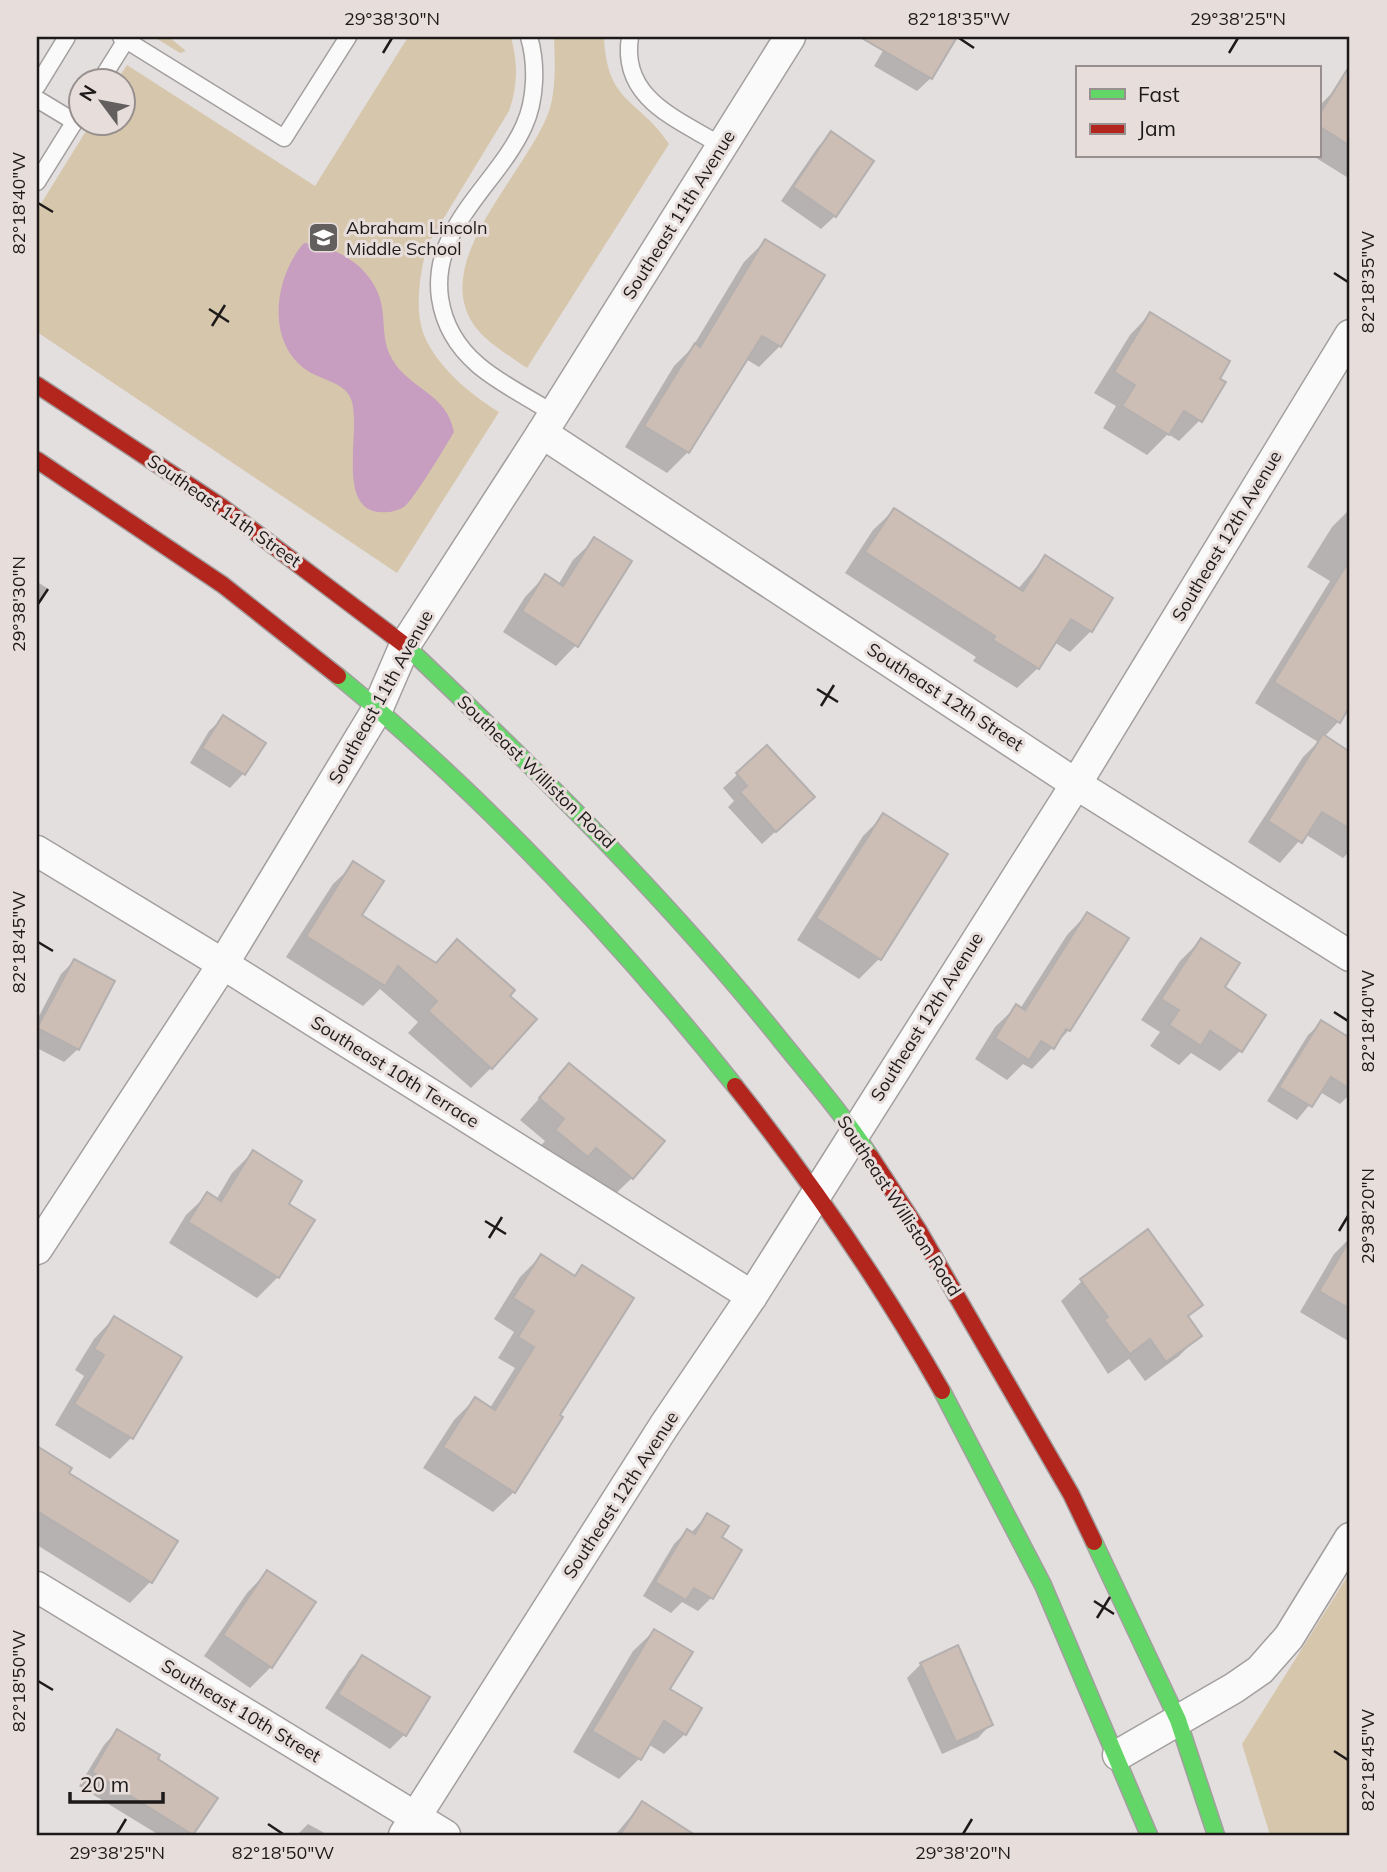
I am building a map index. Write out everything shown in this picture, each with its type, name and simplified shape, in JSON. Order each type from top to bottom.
[{"type":"highway","name":"Southeast 11th Street","points":[[37,385],[222,507],[405,645]]},
{"type":"highway","points":[[37,460],[181,555],[281,629],[377,710],[499,820],[607,933],[707,1049],[817,1191],[886,1296],[955,1413],[1031,1553],[1118,1755],[1149,1835]]},
{"type":"highway","name":"Southeast Williston Road","points":[[405,645],[537,770],[648,884],[752,1004],[854,1132],[978,1328],[1070,1494],[1178,1720],[1216,1835]]},
{"type":"street","name":"Southeast 11th Avenue","points":[[37,1249],[223,964],[377,710],[405,645],[548,424],[790,37]]},
{"type":"street","name":"Southeast 12th Avenue","points":[[410,1826],[664,1426],[752,1296],[1076,784],[1350,335]]},
{"type":"street","name":"Southeast 12th Street","points":[[548,424],[1076,784],[1350,956]]},
{"type":"street","name":"Southeast 10th Terrace","points":[[37,851],[223,964],[752,1296]]},
{"type":"street","points":[[1118,1755],[1260,1670],[1289,1637],[1350,1538]]},
{"type":"street","name":"Southeast 10th Street","points":[[37,1587],[410,1826],[445,1835]]},
{"type":"lane","points":[[37,86],[42,65],[67,37]]},
{"type":"lane","points":[[108,66],[123,38],[284,138],[348,37]]},
{"type":"lane","points":[[529,37],[534,73],[524,126],[452,233],[440,261],[439,291],[443,319],[458,344],[479,366],[548,424]]},
{"type":"lane","points":[[631,37],[628,54],[638,86],[652,103],[722,146]]},
{"type":"lane","points":[[37,99],[66,112]]},
{"type":"lane","points":[[37,182],[66,136]]},
{"type":"shaded area","points":[[154,37],[169,37],[186,51],[180,53]]},
{"type":"shaded area","name":"Abraham Lincoln Middle School","points":[[408,37],[511,37],[516,74],[509,111],[428,244],[419,290],[421,325],[437,358],[456,379],[499,412],[397,573],[37,332],[37,210],[83,136],[136,136],[136,71],[315,186]]},
{"type":"shaded area","points":[[604,37],[606,59],[618,89],[647,117],[669,144],[527,368],[494,345],[477,329],[464,303],[463,275],[472,246],[486,217],[539,133],[550,108],[555,65],[554,39]]},
{"type":"shaded area","points":[[304,243],[330,249],[354,262],[364,271],[378,294],[385,340],[392,359],[408,378],[436,399],[450,419],[454,432],[415,494],[399,509],[388,512],[370,510],[359,500],[354,484],[354,425],[349,395],[336,384],[308,371],[294,359],[285,344],[280,327],[281,291],[286,273]]},
{"type":"shaded area","points":[[1350,1572],[1350,1835],[1270,1835],[1242,1744]]},
{"type":"building","points":[[860,37],[957,37],[932,79]]},
{"type":"building","points":[[1350,65],[1350,146],[1320,127],[1320,113]]},
{"type":"building","points":[[831,131],[874,161],[836,217],[793,187]]},
{"type":"building","points":[[765,239],[825,275],[781,347],[762,336],[689,453],[644,426],[695,343],[700,347]]},
{"type":"building","points":[[1150,312],[1230,361],[1220,379],[1226,382],[1202,422],[1184,411],[1169,435],[1122,406],[1135,385],[1114,372]]},
{"type":"building","points":[[894,508],[1023,591],[1045,555],[1113,598],[1092,632],[1071,619],[1039,669],[993,640],[995,636],[865,552]]},
{"type":"building","points":[[594,537],[632,561],[578,647],[522,611],[545,574],[563,586]]},
{"type":"building","points":[[1350,559],[1350,706],[1340,723],[1274,682]]},
{"type":"building","points":[[223,715],[266,743],[245,775],[202,748]]},
{"type":"building","points":[[1323,734],[1350,752],[1350,829],[1322,812],[1302,843],[1268,821]]},
{"type":"building","points":[[767,745],[815,797],[776,832],[740,792],[747,786],[736,773]]},
{"type":"building","points":[[883,813],[948,854],[881,960],[816,918]]},
{"type":"building","points":[[353,861],[384,881],[362,915],[436,963],[457,939],[515,990],[510,996],[537,1019],[492,1069],[428,1011],[437,1001],[398,966],[385,986],[306,936]]},
{"type":"building","points":[[1087,912],[1129,938],[1070,1031],[1066,1029],[1054,1049],[1041,1041],[1029,1060],[995,1038],[1016,1004],[1025,1010]]},
{"type":"building","points":[[1201,938],[1240,963],[1225,987],[1266,1015],[1242,1052],[1210,1031],[1201,1046],[1169,1025],[1179,1010],[1161,999]]},
{"type":"building","points":[[74,959],[115,981],[79,1050],[37,1028]]},
{"type":"building","points":[[1321,1020],[1350,1038],[1350,1089],[1331,1077],[1312,1107],[1279,1087]]},
{"type":"building","points":[[569,1063],[665,1141],[633,1179],[596,1148],[588,1157],[555,1130],[564,1119],[539,1098]]},
{"type":"building","points":[[253,1150],[302,1181],[289,1204],[315,1220],[279,1278],[188,1222],[207,1192],[221,1201]]},
{"type":"building","points":[[1148,1229],[1203,1305],[1188,1316],[1202,1336],[1166,1362],[1150,1339],[1130,1354],[1104,1320],[1108,1317],[1080,1279]]},
{"type":"building","points":[[1350,1239],[1350,1309],[1319,1291]]},
{"type":"building","points":[[541,1254],[575,1276],[582,1265],[634,1298],[560,1415],[563,1417],[515,1493],[443,1447],[475,1397],[495,1410],[534,1347],[518,1337],[534,1311],[513,1298]]},
{"type":"building","points":[[114,1316],[182,1357],[133,1439],[74,1404],[104,1355],[94,1349]]},
{"type":"building","points":[[37,1446],[72,1468],[69,1473],[178,1541],[152,1583],[37,1511]]},
{"type":"building","points":[[707,1513],[729,1526],[722,1537],[742,1550],[713,1599],[694,1588],[686,1600],[655,1582],[687,1529],[695,1534]]},
{"type":"building","points":[[267,1570],[316,1602],[272,1668],[223,1635]]},
{"type":"building","points":[[654,1629],[693,1652],[670,1689],[702,1708],[686,1735],[664,1721],[641,1760],[592,1731]]},
{"type":"building","points":[[958,1645],[993,1725],[956,1742],[920,1663]]},
{"type":"building","points":[[362,1655],[430,1697],[406,1736],[338,1694]]},
{"type":"building","points":[[117,1729],[160,1755],[158,1759],[218,1798],[193,1835],[92,1772]]},
{"type":"building","points":[[642,1801],[695,1835],[620,1835]]},
{"type":"traffic: fast","points":[[406,646],[505,741],[648,887],[739,990],[828,1098],[870,1156]]},
{"type":"traffic: fast","points":[[338,676],[445,770],[547,870],[643,976],[735,1086]]},
{"type":"traffic: fast","points":[[942,1391],[1043,1585],[1149,1835]]},
{"type":"traffic: fast","points":[[1094,1542],[1178,1720],[1216,1835]]},
{"type":"traffic: jam","points":[[37,385],[222,507],[406,646]]},
{"type":"traffic: jam","points":[[37,460],[223,585],[338,676]]},
{"type":"traffic: jam","points":[[735,1086],[844,1234],[895,1311],[942,1391]]},
{"type":"traffic: jam","points":[[870,1156],[919,1231],[1071,1494],[1094,1542]]},
{"type":"place","name":"Abraham Lincoln Middle School","points":[[323,238]]}]
